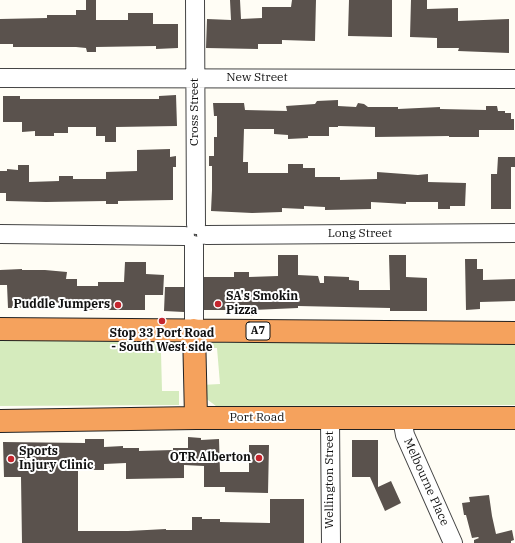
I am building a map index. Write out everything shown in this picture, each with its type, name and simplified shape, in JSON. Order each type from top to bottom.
[{"type":"highway","name":"A7","points":[[0,329],[515,333]]},
{"type":"highway","points":[[194,330],[196,418]]},
{"type":"highway","name":"Port Road","points":[[0,421],[196,418],[515,418]]},
{"type":"street","name":"Cross Street","points":[[194,330],[195,0]]},
{"type":"street","name":"New Street","points":[[0,78],[515,79]]},
{"type":"street","name":"Long Street","points":[[0,234],[195,235],[515,233]]},
{"type":"street","name":"Wellington Street","points":[[330,418],[331,543]]},
{"type":"street","name":"Melbourne Place","points":[[402,419],[405,435],[453,543]]},
{"type":"green space","points":[[203,339],[515,341],[515,405],[216,406],[204,397],[201,385],[220,384],[217,348],[200,348]]},
{"type":"green space","points":[[178,340],[178,351],[161,352],[162,391],[179,391],[179,405],[0,406],[0,341]]},
{"type":"building","points":[[86,0],[96,0],[96,20],[128,20],[128,13],[153,13],[153,24],[178,24],[178,48],[156,49],[156,46],[96,47],[96,52],[87,52],[86,48],[76,47],[13,47],[13,44],[0,44],[0,19],[47,18],[47,15],[76,15],[76,10],[86,10]]},
{"type":"building","points":[[230,0],[240,0],[241,19],[262,18],[262,7],[291,7],[292,0],[316,0],[315,41],[282,40],[282,44],[258,44],[258,49],[206,48],[207,19],[231,20]]},
{"type":"building","points":[[349,0],[392,0],[392,37],[348,36]]},
{"type":"building","points":[[411,0],[427,0],[427,9],[458,8],[458,21],[509,19],[509,53],[458,51],[459,48],[437,48],[437,38],[410,37]]},
{"type":"building","points":[[176,95],[177,126],[116,127],[116,142],[105,142],[105,136],[96,136],[96,127],[68,127],[68,133],[54,133],[54,136],[35,136],[35,131],[22,132],[22,122],[3,122],[3,96],[20,96],[20,99],[159,99],[159,96]]},
{"type":"building","points":[[338,100],[338,106],[356,107],[358,103],[364,104],[368,107],[398,107],[398,109],[440,107],[440,109],[486,110],[486,106],[497,106],[498,111],[511,113],[511,119],[514,119],[514,130],[479,130],[479,137],[375,137],[375,127],[338,126],[329,127],[329,136],[308,136],[308,138],[288,139],[288,135],[274,134],[274,129],[244,129],[243,162],[248,162],[248,173],[288,173],[288,164],[303,164],[303,168],[315,168],[315,177],[340,177],[340,180],[377,179],[377,172],[418,175],[428,174],[428,182],[466,183],[465,206],[450,206],[450,209],[438,209],[438,202],[406,202],[406,204],[371,202],[371,209],[325,210],[325,207],[304,206],[304,209],[282,208],[282,212],[252,213],[211,211],[212,166],[209,166],[209,156],[214,156],[214,137],[217,137],[217,116],[214,116],[213,103],[244,103],[245,110],[287,111],[286,106],[315,104],[317,101]]},
{"type":"building","points":[[170,149],[170,157],[176,156],[176,167],[173,167],[173,200],[118,201],[118,204],[106,204],[106,201],[6,201],[6,193],[0,193],[0,171],[7,171],[7,169],[18,170],[18,165],[29,165],[29,182],[59,181],[59,176],[73,176],[73,179],[106,179],[106,172],[137,171],[137,150]]},
{"type":"building","points":[[498,157],[515,157],[515,167],[511,167],[511,209],[491,209],[491,174],[497,174]]},
{"type":"building","points":[[278,255],[298,255],[298,275],[318,276],[320,283],[324,283],[324,276],[349,277],[349,280],[359,281],[359,290],[390,290],[389,255],[406,255],[406,277],[427,278],[427,311],[390,311],[390,308],[298,306],[298,308],[253,310],[253,316],[239,316],[239,312],[234,312],[234,310],[204,310],[204,277],[234,277],[234,272],[249,272],[249,277],[278,276]]},
{"type":"building","points":[[465,259],[477,259],[477,269],[483,269],[483,280],[515,279],[515,301],[480,302],[480,309],[466,310]]},
{"type":"building","points":[[125,262],[146,262],[146,274],[164,275],[163,295],[145,295],[145,310],[88,310],[88,304],[46,302],[46,307],[8,308],[7,285],[0,285],[0,270],[22,269],[67,272],[66,279],[77,279],[77,286],[98,286],[98,282],[124,282]]},
{"type":"building","points":[[165,287],[184,287],[184,312],[164,311]]},
{"type":"building","points":[[188,437],[201,438],[201,440],[219,439],[220,472],[249,472],[249,445],[269,445],[268,493],[225,492],[225,487],[204,487],[204,466],[184,465],[184,478],[126,479],[126,463],[104,464],[104,470],[78,470],[78,531],[166,529],[192,530],[192,517],[202,517],[202,519],[220,519],[220,522],[270,523],[270,499],[304,499],[304,543],[22,543],[21,477],[4,477],[3,442],[85,443],[85,439],[104,439],[104,447],[123,446],[123,448],[139,448],[139,451],[188,448]]},
{"type":"building","points":[[352,440],[378,440],[378,487],[391,481],[401,503],[385,511],[370,477],[352,477]]},
{"type":"building","points":[[489,495],[496,534],[512,530],[514,540],[511,541],[511,543],[474,543],[474,540],[479,538],[472,538],[466,515],[464,515],[462,503],[470,502],[469,497]]},
{"type":"place","name":"SA's Smokin Pizza","points":[[218,304]]},
{"type":"place","name":"Puddle Jumpers","points":[[118,305]]},
{"type":"place","name":"Stop 33 Port Road - South West side","points":[[162,321]]},
{"type":"place","name":"OTR Alberton","points":[[259,458]]},
{"type":"place","name":"Sports Injury Clinic","points":[[11,459]]}]
